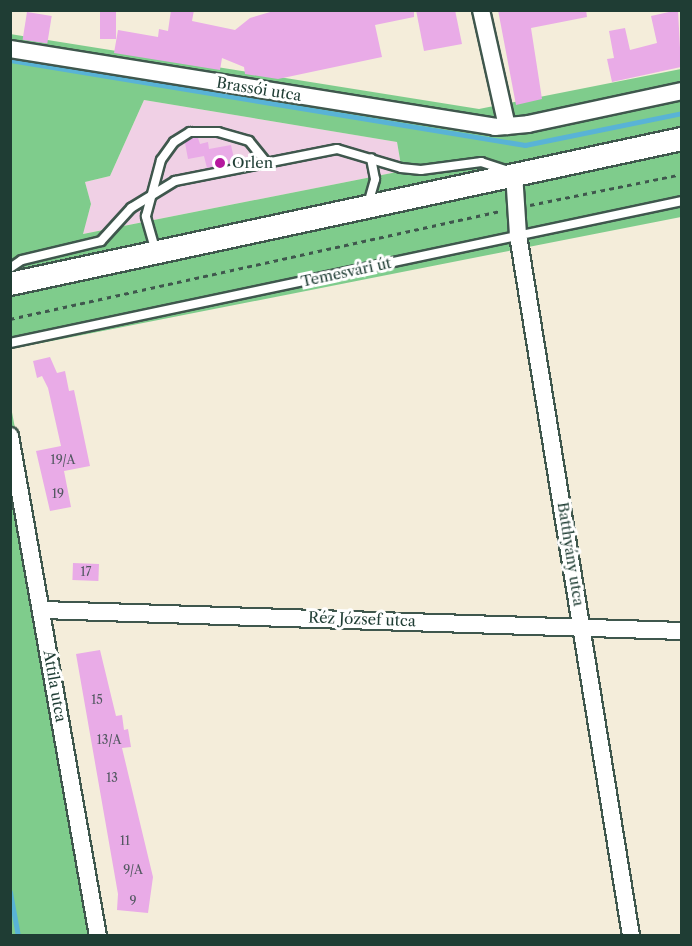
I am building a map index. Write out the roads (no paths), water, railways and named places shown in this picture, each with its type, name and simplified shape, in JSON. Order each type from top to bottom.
[{"type":"street","points":[[481,10],[507,126],[681,92]]},
{"type":"street","name":"Brassói utca","points":[[10,49],[507,126]]},
{"type":"street","points":[[10,284],[681,138]]},
{"type":"street","name":"Batthyány utca","points":[[514,173],[514,208],[518,235],[583,626],[631,936]]},
{"type":"street","name":"Attila utca","points":[[10,436],[98,935]]},
{"type":"street","name":"Réz József utca","points":[[42,610],[681,631]]},
{"type":"street","points":[[98,935],[103,936]]},
{"type":"lane","points":[[156,252],[146,223],[151,193],[161,160],[174,142],[190,132],[218,132],[240,137],[257,149],[267,163]]},
{"type":"lane","points":[[10,268],[22,260],[101,241],[151,193],[175,182],[337,149],[421,170],[480,162],[514,173]]},
{"type":"lane","points":[[367,207],[375,179],[371,158]]},
{"type":"lane","name":"Temesvári út","points":[[10,343],[681,201]]},
{"type":"waterway","points":[[10,60],[525,145],[682,113]]},
{"type":"waterway","points":[[10,892],[18,936]]},
{"type":"place","name":"Orlen","points":[[220,163]]}]
